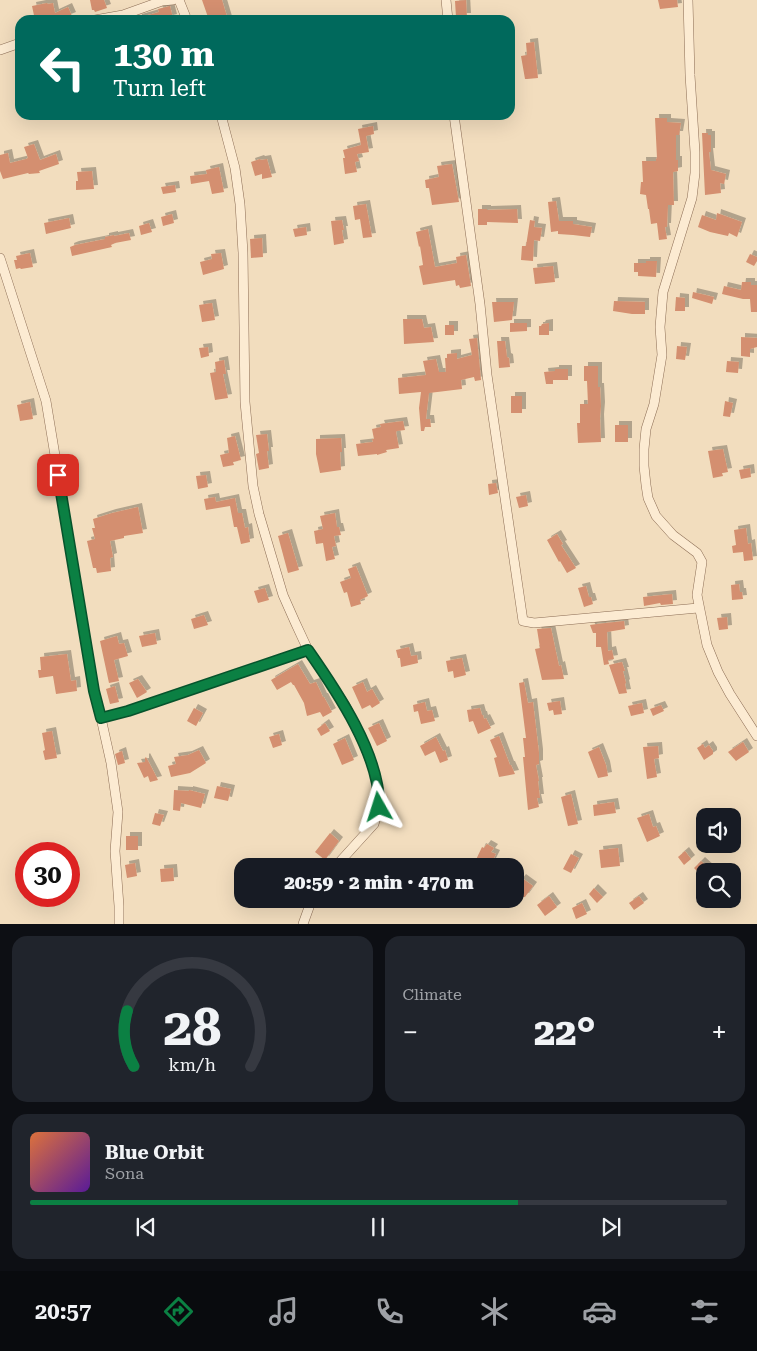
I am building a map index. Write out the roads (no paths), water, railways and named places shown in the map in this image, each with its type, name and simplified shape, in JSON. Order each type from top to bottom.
[{"type":"street","points":[[123,15],[162,1],[172,0]]},
{"type":"street","points":[[179,0],[185,15]]},
{"type":"street","points":[[446,0],[448,15]]},
{"type":"street","points":[[688,0],[690,75],[696,152],[695,173],[692,198],[663,292],[660,327],[662,355],[654,404],[646,429],[644,466],[648,498],[656,516],[672,535],[697,553],[702,562],[697,594],[698,608],[707,645],[718,672],[730,694],[757,736]]},
{"type":"street","points":[[0,50],[15,45]]},
{"type":"street","points":[[222,120],[236,168],[240,204],[244,270],[245,402],[259,514],[283,595],[308,650],[344,705],[364,744],[380,795],[374,824],[343,858]]},
{"type":"street","points":[[455,120],[480,304],[487,375],[523,621],[534,623],[698,608]]},
{"type":"street","points":[[0,258],[46,401],[94,691],[111,763],[118,812],[115,851],[119,924]]},
{"type":"street","points":[[101,718],[128,711],[308,650]]},
{"type":"street","points":[[303,924],[309,908]]}]
